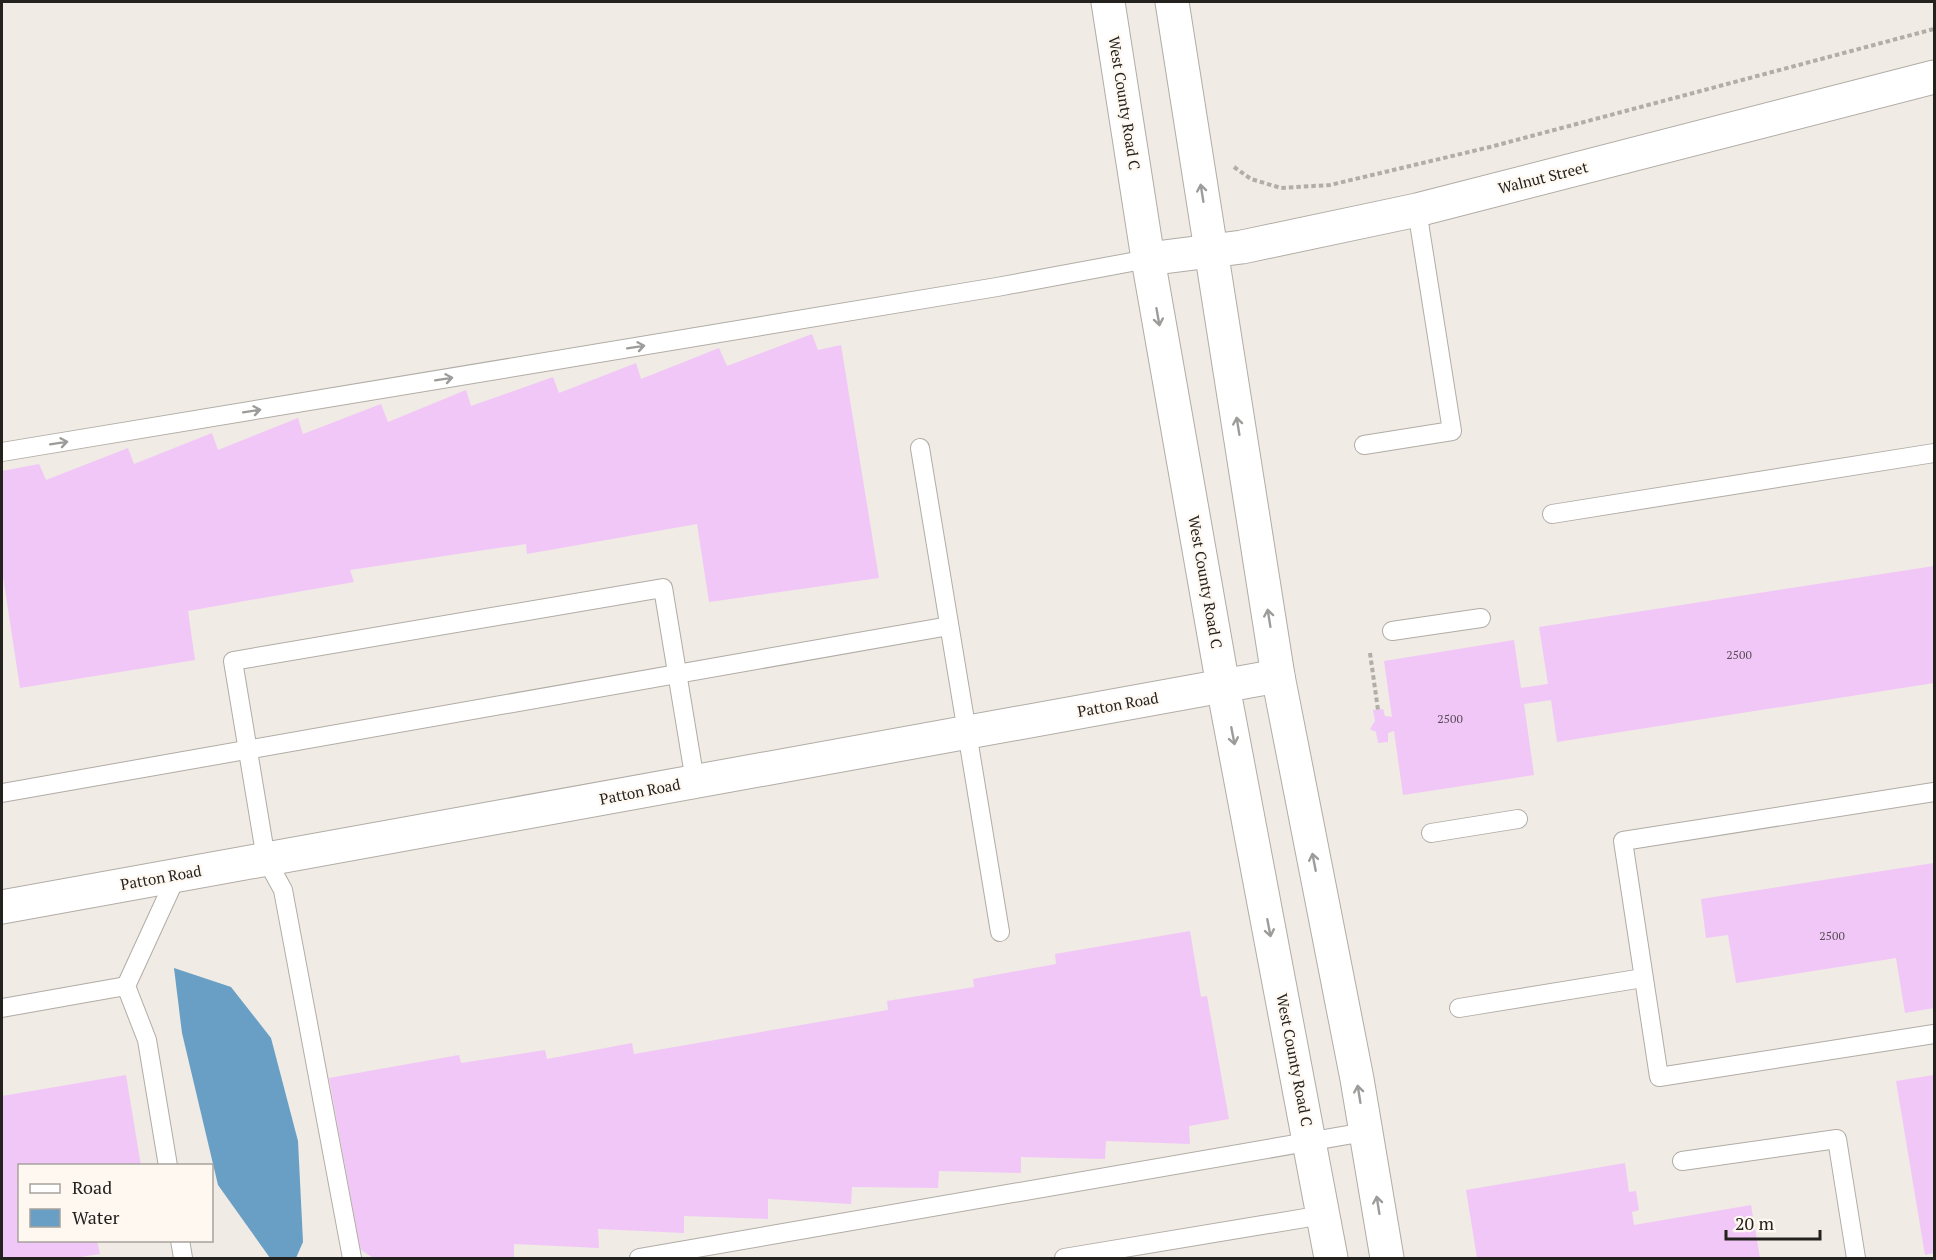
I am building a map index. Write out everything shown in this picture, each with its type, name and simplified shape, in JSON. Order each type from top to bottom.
[{"type":"main road","name":"West County Road C","points":[[1108,2],[1148,259],[1223,686],[1331,1258]]},
{"type":"main road","points":[[1172,2],[1278,676],[1387,1258]]},
{"type":"main road","name":"Walnut Street","points":[[1148,259],[1211,251],[1417,210],[1935,78]]},
{"type":"main road","name":"Patton Road","points":[[2,907],[1278,676]]},
{"type":"lane","points":[[1364,444],[1452,430],[1417,210]]},
{"type":"lane","points":[[2,452],[997,287],[1148,259]]},
{"type":"lane","points":[[920,448],[1000,932]]},
{"type":"lane","points":[[1552,514],[1935,453]]},
{"type":"lane","points":[[352,1258],[283,890],[266,859],[233,661],[663,588],[695,782]]},
{"type":"lane","points":[[1392,632],[1481,618]]},
{"type":"lane","points":[[2,793],[950,626]]},
{"type":"lane","points":[[1935,792],[1623,841],[1659,1077],[1935,1035]]},
{"type":"lane","points":[[1431,832],[1518,819]]},
{"type":"lane","points":[[168,1164],[147,1041],[126,986],[177,875]]},
{"type":"lane","points":[[1459,1008],[1643,978]]},
{"type":"lane","points":[[2,1008],[126,986]]},
{"type":"lane","points":[[1682,1161],[1837,1139],[1856,1258]]},
{"type":"lane","points":[[639,1258],[1367,1142]]},
{"type":"lane","points":[[1064,1258],[1323,1215]]},
{"type":"lane","points":[[180,1242],[183,1258]]},
{"type":"path","points":[[1234,167],[1251,179],[1281,188],[1330,185],[1490,147],[1935,29]]},
{"type":"path","points":[[1370,653],[1378,710]]},
{"type":"water","points":[[174,968],[231,987],[271,1038],[298,1141],[303,1242],[296,1258],[270,1258],[218,1185],[182,1033]]},
{"type":"building","points":[[812,334],[818,350],[841,345],[879,578],[709,602],[697,524],[527,554],[526,544],[350,570],[354,582],[188,611],[195,660],[20,688],[2,570],[2,471],[39,464],[46,480],[128,448],[134,464],[212,433],[218,450],[298,418],[303,434],[381,404],[388,422],[466,390],[471,406],[553,377],[559,393],[636,363],[641,379],[719,348],[727,366]]},
{"type":"building","points":[[1934,566],[1934,683],[1557,742],[1551,700],[1524,704],[1534,775],[1403,795],[1394,731],[1388,733],[1388,742],[1378,743],[1376,732],[1370,729],[1375,721],[1373,710],[1383,709],[1385,716],[1392,717],[1384,661],[1514,640],[1521,688],[1548,684],[1539,627]]},
{"type":"building","points":[[1934,863],[1934,1008],[1905,1013],[1896,958],[1736,983],[1728,935],[1706,938],[1701,899]]},
{"type":"building","points":[[1190,931],[1201,997],[1207,996],[1229,1119],[1189,1126],[1190,1144],[1106,1141],[1105,1159],[1021,1157],[1021,1173],[939,1171],[938,1188],[852,1187],[851,1204],[768,1199],[768,1219],[684,1216],[684,1233],[598,1229],[599,1248],[514,1244],[514,1258],[373,1258],[360,1249],[329,1078],[459,1055],[461,1063],[545,1050],[547,1059],[632,1043],[634,1054],[888,1010],[887,1001],[974,987],[973,979],[1056,964],[1055,954]]},
{"type":"building","points":[[126,1075],[141,1164],[18,1164],[18,1242],[97,1242],[100,1254],[74,1258],[2,1258],[2,1096]]},
{"type":"building","points":[[1934,1075],[1934,1253],[1925,1255],[1896,1081]]},
{"type":"building","points":[[1625,1163],[1629,1192],[1636,1191],[1639,1210],[1632,1212],[1634,1225],[1751,1205],[1760,1258],[1477,1258],[1466,1190]]}]
